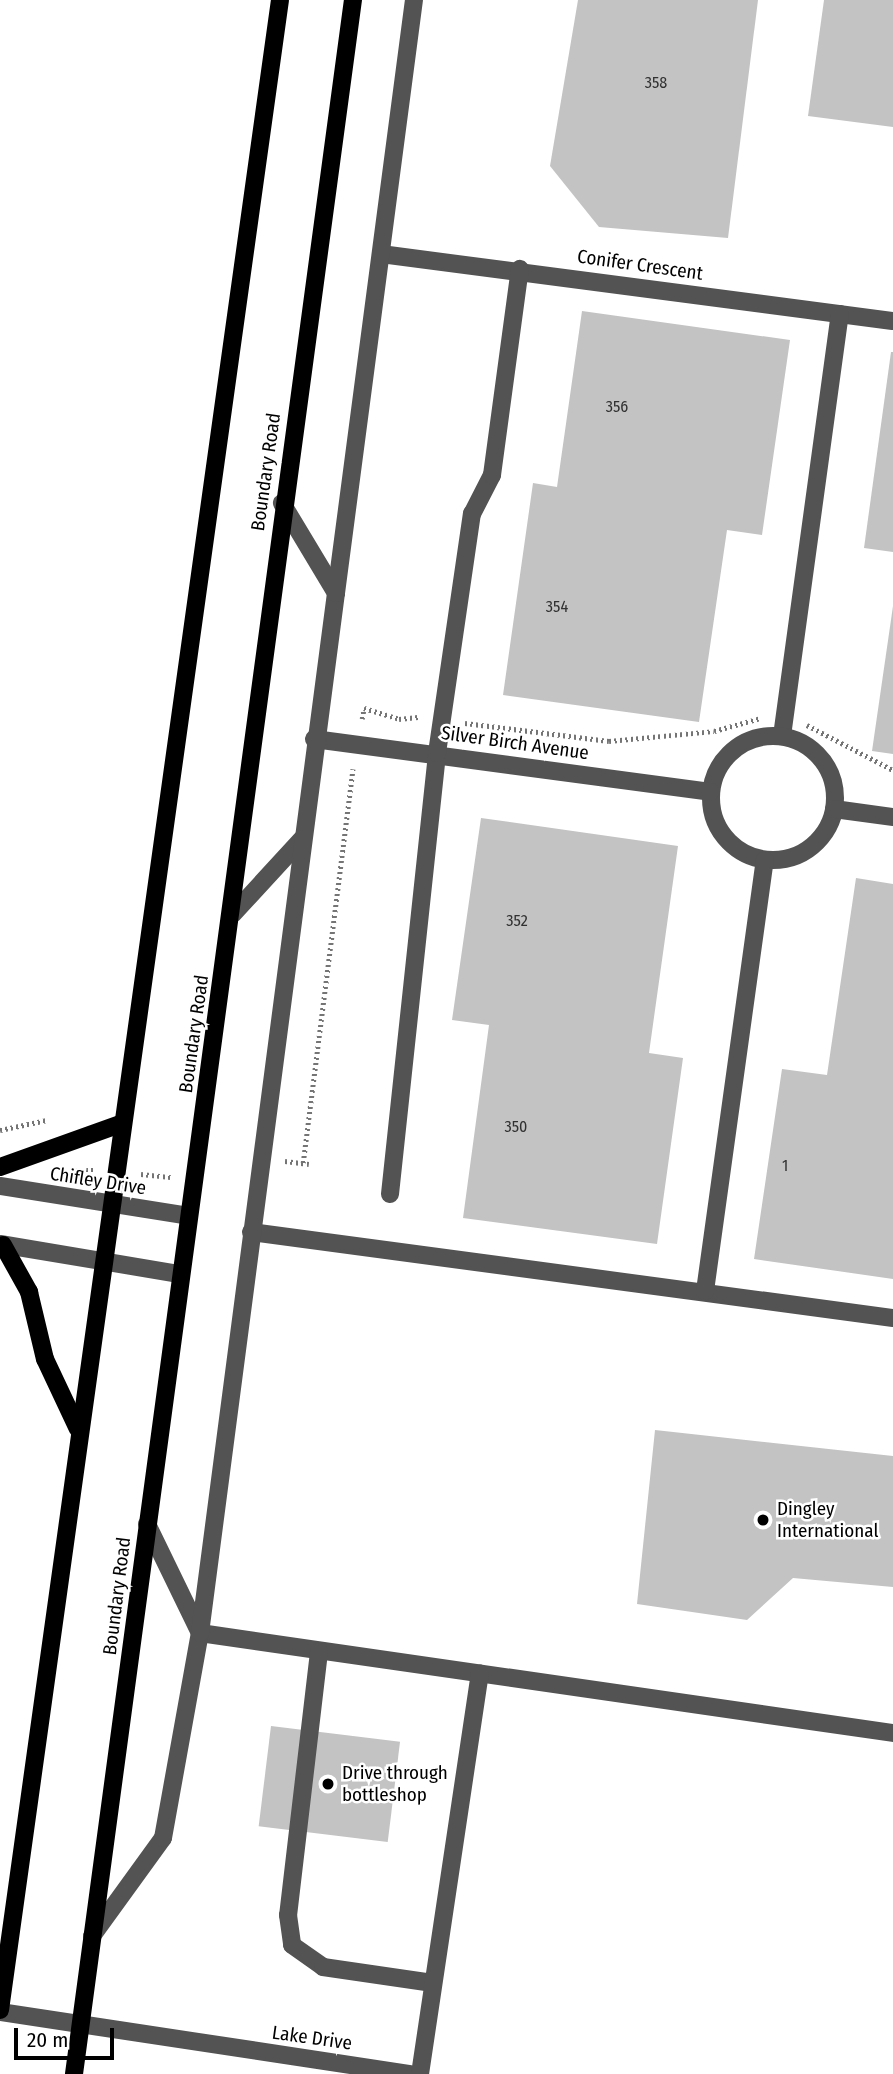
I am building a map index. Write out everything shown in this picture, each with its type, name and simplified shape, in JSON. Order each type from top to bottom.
[{"type":"main road","points":[[0,2011],[120,1124],[279,0]]},
{"type":"main road","name":"Boundary Road","points":[[74,2074],[180,1274],[233,914],[282,503],[353,0]]},
{"type":"main road","points":[[0,1167],[83,1142],[120,1124]]},
{"type":"main road","points":[[1,1244],[29,1292],[45,1359],[78,1429]]},
{"type":"street","points":[[93,1936],[163,1838],[200,1633],[314,739],[336,593],[414,0]]},
{"type":"street","name":"Conifer Crescent","points":[[381,254],[520,269],[893,321]]},
{"type":"street","points":[[390,1195],[437,753],[472,514],[492,475],[520,269]]},
{"type":"street","points":[[783,728],[840,313]]},
{"type":"street","points":[[282,503],[336,593]]},
{"type":"street","points":[[783,728],[829,770],[834,809],[817,842],[793,857],[765,860],[730,844],[718,829],[710,792],[716,773],[742,744],[783,728]]},
{"type":"street","name":"Silver Birch Avenue","points":[[314,739],[437,753],[710,792]]},
{"type":"street","points":[[834,809],[893,817]]},
{"type":"street","points":[[233,914],[302,839]]},
{"type":"street","points":[[705,1291],[765,860]]},
{"type":"street","name":"Chifley Drive","points":[[0,1186],[189,1216]]},
{"type":"street","points":[[251,1232],[893,1318]]},
{"type":"street","points":[[1,1244],[180,1274]]},
{"type":"street","points":[[147,1524],[200,1633]]},
{"type":"street","points":[[200,1633],[893,1733]]},
{"type":"street","points":[[319,1652],[288,1915],[292,1945],[323,1967],[433,1983]]},
{"type":"street","points":[[421,2074],[480,1673]]},
{"type":"street","name":"Lake Drive","points":[[0,2011],[410,2074]]},
{"type":"path","points":[[303,1163],[356,744],[364,708],[398,719],[442,720],[609,741],[714,732],[758,718],[783,728],[816,728],[893,770]]},
{"type":"building","points":[[578,0],[758,0],[728,238],[599,227],[550,166]]},
{"type":"building","points":[[824,0],[893,0],[893,127],[808,116]]},
{"type":"building","points":[[582,311],[790,340],[762,535],[727,530],[699,722],[503,695],[533,483],[557,487]]},
{"type":"building","points":[[893,352],[893,552],[864,548]]},
{"type":"building","points":[[893,606],[893,754],[872,751]]},
{"type":"building","points":[[481,818],[678,846],[649,1053],[683,1058],[657,1244],[463,1218],[489,1025],[452,1020]]},
{"type":"building","points":[[856,878],[893,884],[893,1279],[754,1259],[782,1069],[827,1075]]},
{"type":"building","points":[[655,1430],[893,1456],[893,1587],[793,1578],[747,1620],[637,1604]]},
{"type":"building","name":"Drive through bottleshop","points":[[271,1726],[400,1742],[388,1842],[259,1826]]},
{"type":"place","name":"Dingley International","points":[[763,1520]]},
{"type":"place","name":"Drive through bottleshop","points":[[328,1784]]}]
